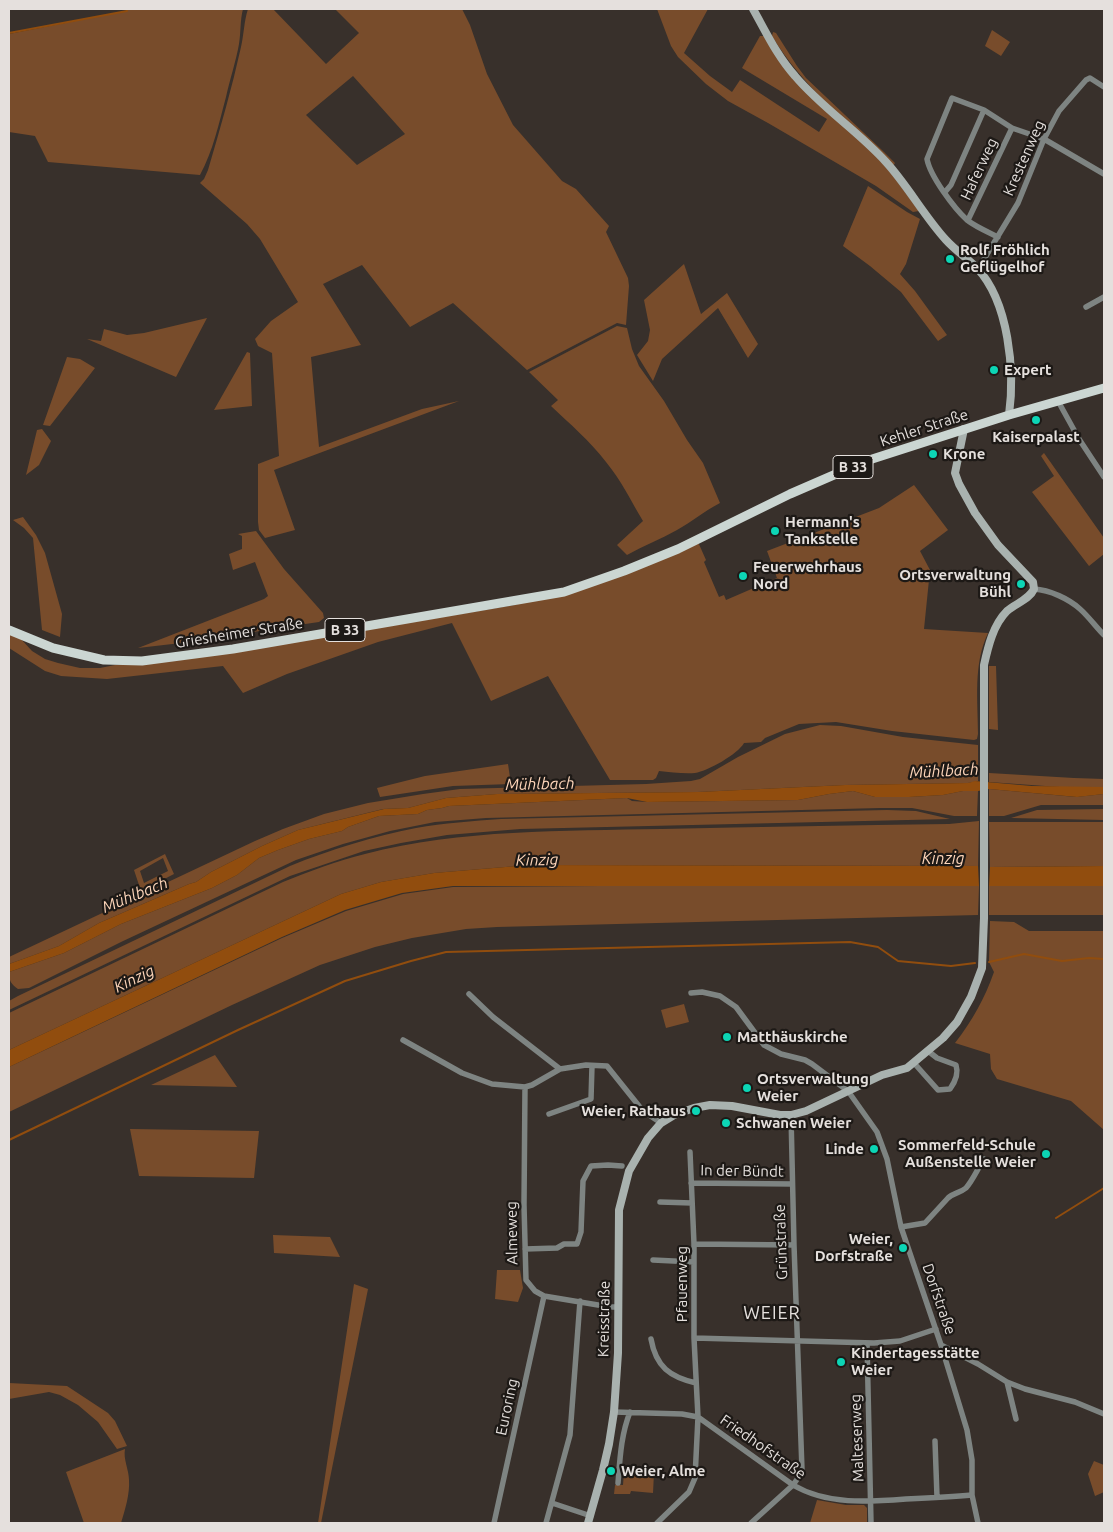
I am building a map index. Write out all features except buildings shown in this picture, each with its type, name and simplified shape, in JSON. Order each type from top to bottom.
[{"type":"main road","name":"Kehler Straße","points":[[678,549],[746,514],[866,462],[1009,415],[1104,388]]},
{"type":"main road","name":"Griesheimer Straße","points":[[9,630],[53,648],[104,660],[142,661],[172,658],[564,592],[624,571],[678,549]]},
{"type":"street","points":[[753,9],[771,42],[794,76],[870,145],[887,163],[946,240],[978,269],[993,292],[1003,317],[1011,368],[1009,415]]},
{"type":"street","name":"Krestenweg","points":[[978,269],[1018,203],[1044,139],[1059,111],[1086,80],[1090,78],[1104,87]]},
{"type":"street","points":[[998,237],[968,220],[955,206],[939,186],[927,158],[952,98],[984,110],[1012,128],[1044,139],[1104,174]]},
{"type":"street","points":[[945,192],[951,185],[984,110]]},
{"type":"street","name":"Haferweg","points":[[968,220],[1012,128]]},
{"type":"street","points":[[1086,307],[1104,297]]},
{"type":"street","points":[[1058,401],[1079,439],[1104,476]]},
{"type":"street","points":[[403,1040],[462,1073],[492,1084],[525,1087],[560,1069],[608,1066],[643,1111],[661,1123],[681,1112],[710,1106],[732,1106],[780,1115],[792,1115],[806,1111],[882,1074],[907,1068],[943,1038],[957,1022],[971,997],[982,968],[984,918],[984,675],[987,649],[1002,618],[1007,612],[1028,598],[1034,589],[1033,582],[998,545],[975,513],[959,484],[955,473],[964,430]]},
{"type":"street","points":[[1034,589],[1042,590],[1069,601],[1081,610],[1104,635]]},
{"type":"street","name":"Dorfstraße","points":[[691,994],[702,992],[720,996],[736,1006],[764,1045],[780,1054],[805,1060],[848,1091],[877,1132],[883,1145],[901,1227],[936,1329],[967,1430],[972,1460],[972,1495],[978,1523]]},
{"type":"street","points":[[469,994],[493,1017],[560,1069]]},
{"type":"street","points":[[914,1064],[938,1090],[950,1089],[955,1082],[957,1074],[956,1065],[937,1058],[928,1051]]},
{"type":"street","points":[[549,1114],[591,1099],[592,1066]]},
{"type":"street","name":"Almeweg","points":[[525,1087],[524,1205],[526,1280],[535,1291],[544,1296]]},
{"type":"street","name":"Grünstraße","points":[[792,1115],[792,1184],[802,1470],[793,1484]]},
{"type":"street","name":"Kreisstraße","points":[[590,1520],[609,1444],[614,1412],[618,1353],[619,1210],[629,1171],[648,1138],[661,1123]]},
{"type":"street","name":"Pfauenweg","points":[[657,1523],[690,1492],[695,1478],[698,1417],[694,1338],[694,1244],[690,1152]]},
{"type":"street","points":[[901,1227],[925,1223],[951,1195],[966,1187],[984,1159]]},
{"type":"street","points":[[525,1249],[557,1248],[564,1244],[577,1244],[581,1232],[583,1181],[591,1166],[622,1166]]},
{"type":"street","name":"In der Bündt","points":[[691,1183],[792,1184]]},
{"type":"street","points":[[660,1202],[692,1203]]},
{"type":"street","points":[[694,1244],[794,1245]]},
{"type":"street","points":[[653,1260],[694,1262]]},
{"type":"street","points":[[544,1296],[618,1307]]},
{"type":"street","name":"Euroring","points":[[494,1523],[544,1296]]},
{"type":"street","points":[[546,1523],[570,1435],[580,1301]]},
{"type":"street","points":[[694,1338],[867,1344],[900,1340],[936,1329]]},
{"type":"street","points":[[651,1339],[654,1354],[665,1369],[680,1379],[696,1383]]},
{"type":"street","name":"Malteserweg","points":[[867,1344],[871,1523]]},
{"type":"street","points":[[941,1345],[978,1364],[1007,1382],[1025,1389],[1075,1402],[1104,1414]]},
{"type":"street","points":[[1007,1382],[1016,1419]]},
{"type":"street","name":"Friedhofstraße","points":[[614,1412],[682,1414],[698,1417],[803,1491],[816,1496],[846,1501],[872,1502],[972,1495]]},
{"type":"street","points":[[618,1483],[620,1452],[630,1412]]},
{"type":"street","points":[[935,1441],[937,1498]]},
{"type":"street","points":[[751,1523],[793,1484]]},
{"type":"street","points":[[552,1503],[590,1520]]},
{"type":"shaded area","points":[[129,9],[243,9],[239,44],[226,97],[212,147],[200,175],[48,162],[35,136],[9,132],[9,34]]},
{"type":"shaded area","points":[[248,9],[273,9],[326,64],[359,33],[335,9],[462,9],[470,25],[487,74],[513,125],[562,181],[576,189],[609,226],[606,232],[628,278],[629,286],[626,325],[617,323],[527,370],[453,303],[410,327],[362,265],[323,284],[361,345],[311,357],[319,447],[422,409],[459,401],[274,470],[295,530],[265,538],[259,530],[258,522],[258,464],[279,456],[272,353],[258,346],[255,339],[271,321],[298,302],[260,239],[247,224],[200,183],[208,170],[226,109]],"holes":[[[353,76],[405,134],[357,165],[306,115]]]},
{"type":"shaded area","points":[[657,9],[708,9],[684,53],[732,92],[740,80],[819,132],[827,119],[742,68],[760,36],[765,36],[774,52],[870,149],[891,173],[919,211],[913,212],[876,186],[728,101],[706,84],[678,57],[671,46]]},
{"type":"shaded area","points":[[992,30],[1010,42],[1001,56],[985,46]]},
{"type":"shaded area","points":[[773,32],[776,33],[806,78],[895,163],[893,166],[813,89],[784,55],[772,36]]},
{"type":"shaded area","points":[[868,186],[920,219],[906,264],[900,274],[915,291],[947,335],[938,341],[901,292],[843,246]]},
{"type":"shaded area","points":[[684,264],[701,314],[727,293],[758,344],[748,358],[718,308],[662,359],[653,381],[637,355],[648,341],[650,330],[644,300]]},
{"type":"shaded area","points":[[207,318],[176,377],[87,339],[101,341],[104,329],[127,335],[144,333]]},
{"type":"shaded area","points":[[617,326],[627,328],[632,349],[639,366],[664,401],[703,463],[720,503],[688,524],[627,555],[617,545],[643,521],[621,483],[600,454],[551,406],[558,400],[529,372]]},
{"type":"shaded area","points":[[247,352],[250,353],[252,406],[214,410]]},
{"type":"shaded area","points":[[67,357],[80,359],[95,368],[50,426],[43,425]]},
{"type":"shaded area","points":[[42,429],[51,441],[39,465],[26,475],[37,430]]},
{"type":"shaded area","points":[[1044,453],[1104,538],[1104,554],[1089,566],[1032,492],[1054,476],[1041,456]]},
{"type":"shaded area","points":[[914,485],[948,530],[920,551],[930,570],[924,629],[988,633],[983,645],[978,670],[978,734],[977,739],[974,740],[892,731],[836,722],[799,724],[765,738],[761,742],[744,743],[729,757],[701,772],[659,771],[653,780],[610,780],[548,676],[491,701],[452,623],[378,642],[287,674],[243,693],[223,666],[107,679],[61,676],[45,671],[9,648],[9,634],[21,639],[32,651],[45,659],[80,668],[138,665],[188,659],[515,605],[698,542],[706,560],[704,562],[719,597],[724,595],[726,600],[777,578],[767,551],[879,508]]},
{"type":"shaded area","points":[[23,517],[36,535],[45,553],[62,614],[60,637],[42,630],[33,538],[13,520]]},
{"type":"shaded area","points":[[256,531],[284,569],[323,613],[324,618],[319,622],[138,648],[268,596],[255,562],[233,570],[229,554],[242,549],[242,536],[238,534]]},
{"type":"shaded area","points":[[989,666],[996,666],[998,730],[989,729]]},
{"type":"shaded area","points":[[820,725],[841,726],[903,737],[978,745],[978,781],[968,783],[845,785],[698,792],[497,794],[446,798],[408,808],[383,809],[298,830],[211,872],[196,882],[99,923],[59,946],[9,964],[9,957],[255,841],[324,814],[368,803],[460,789],[691,781],[700,779],[738,757],[785,734]]},
{"type":"shaded area","points":[[508,764],[511,784],[453,786],[380,797],[377,788],[425,776]]},
{"type":"shaded area","points":[[989,773],[1104,779],[1104,787],[1073,788],[989,782]]},
{"type":"shaded area","points":[[975,781],[1032,786],[1104,787],[1104,794],[1077,797],[989,789],[943,795],[875,797],[853,791],[798,800],[647,802],[627,798],[449,806],[427,810],[418,814],[379,816],[342,831],[309,839],[259,858],[237,875],[212,888],[121,924],[64,953],[9,972],[9,964],[59,946],[99,923],[196,882],[211,872],[262,846],[298,830],[384,809],[408,808],[446,798],[497,794],[698,792],[845,785],[968,783]]},
{"type":"shaded area","points":[[989,789],[1076,797],[1104,794],[1104,805],[1041,805],[1004,816],[989,816]]},
{"type":"shaded area","points":[[853,791],[875,797],[909,797],[978,791],[977,816],[954,816],[912,808],[880,808],[486,818],[435,822],[390,831],[296,860],[121,942],[29,988],[18,989],[9,978],[9,972],[64,953],[121,924],[212,888],[237,875],[259,858],[309,839],[342,831],[379,816],[418,814],[427,810],[449,806],[627,798],[632,801],[647,802],[798,800]]},
{"type":"shaded area","points":[[1104,809],[1104,820],[1011,818],[1037,810]]},
{"type":"shaded area","points":[[887,810],[916,811],[950,819],[520,829],[447,835],[364,851],[290,876],[9,1010],[9,1001],[18,996],[290,866],[320,854],[400,831],[469,821],[501,819]]},
{"type":"shaded area","points":[[979,821],[978,866],[529,865],[434,873],[381,882],[341,894],[9,1050],[9,1013],[283,882],[324,866],[365,854],[438,840],[513,833],[949,824]]},
{"type":"shaded area","points":[[989,822],[1104,822],[1104,866],[990,867]]},
{"type":"shaded area","points":[[165,854],[174,874],[141,891],[134,870]],"holes":[[[163,858],[168,871],[144,883],[140,871]]]},
{"type":"shaded area","points":[[529,865],[978,866],[979,886],[453,886],[402,893],[345,910],[282,937],[9,1067],[9,1050],[341,894],[381,882],[434,873]]},
{"type":"shaded area","points":[[1104,866],[1104,886],[989,886],[990,867]]},
{"type":"shaded area","points":[[979,886],[978,915],[497,927],[466,929],[412,938],[375,947],[320,965],[9,1112],[9,1067],[282,938],[346,911],[403,894],[453,887]]},
{"type":"shaded area","points":[[989,886],[1104,886],[1104,915],[989,915]]},
{"type":"shaded area","points":[[990,921],[1014,922],[1029,931],[1104,931],[1104,1130],[1071,1101],[997,1079],[991,1069],[990,1054],[955,1043],[978,1009],[994,972],[989,962]]},
{"type":"shaded area","points":[[684,1004],[689,1022],[666,1028],[661,1010]]},
{"type":"shaded area","points":[[215,1055],[237,1087],[150,1085],[151,1085]]},
{"type":"shaded area","points":[[130,1129],[259,1131],[254,1178],[139,1176]]},
{"type":"shaded area","points":[[273,1235],[330,1237],[340,1257],[274,1253]]},
{"type":"shaded area","points":[[497,1270],[520,1270],[523,1288],[518,1302],[495,1299]]},
{"type":"shaded area","points":[[354,1284],[368,1289],[321,1523],[318,1523]]},
{"type":"shaded area","points":[[9,1383],[67,1386],[108,1413],[115,1421],[127,1446],[117,1449],[98,1422],[78,1405],[60,1395],[49,1392],[9,1399]]},
{"type":"shaded area","points":[[125,1449],[129,1485],[127,1502],[121,1523],[84,1523],[66,1472]]},
{"type":"shaded area","points":[[1094,1461],[1104,1465],[1104,1492],[1095,1496],[1088,1474]]},
{"type":"shaded area","points":[[624,1472],[654,1473],[653,1493],[631,1491],[630,1494],[614,1494],[615,1485],[623,1485]]},
{"type":"shaded area","points":[[817,1500],[846,1505],[864,1505],[867,1508],[867,1523],[810,1523]]},
{"type":"waterway","points":[[9,33],[127,11]]},
{"type":"waterway","points":[[9,1140],[345,981],[446,952],[850,942],[878,947],[898,961],[951,966],[975,963]]},
{"type":"waterway","points":[[989,962],[1024,954],[1062,961],[1089,958],[1104,959]]},
{"type":"waterway","points":[[1056,1218],[1104,1188]]},
{"type":"place","name":"Rolf Fröhlich Geflügelhof","points":[[950,259]]},
{"type":"place","name":"Expert","points":[[994,370]]},
{"type":"place","name":"Kaiserpalast","points":[[1036,420]]},
{"type":"place","name":"Krone","points":[[933,454]]},
{"type":"place","name":"Hermann's Tankstelle","points":[[775,531]]},
{"type":"place","name":"Feuerwehrhaus Nord","points":[[743,576]]},
{"type":"place","name":"Ortsverwaltung Bühl","points":[[1021,584]]},
{"type":"place","name":"Matthäuskirche","points":[[727,1037]]},
{"type":"place","name":"Ortsverwaltung Weier","points":[[747,1088]]},
{"type":"place","name":"Weier, Rathaus","points":[[696,1111]]},
{"type":"place","name":"Schwanen Weier","points":[[726,1123]]},
{"type":"place","name":"Linde","points":[[874,1149]]},
{"type":"place","name":"Sommerfeld-Schule Außenstelle Weier","points":[[1046,1154]]},
{"type":"place","name":"Weier, Dorfstraße","points":[[903,1248]]},
{"type":"place","name":"Kindertagesstätte Weier","points":[[841,1362]]},
{"type":"place","name":"Weier, Alme","points":[[611,1471]]},
{"type":"district","name":"WEIER","points":[[772,1313]]},
{"type":"water label","name":"Mühlbach","points":[[944,771]]},
{"type":"water label","name":"Mühlbach","points":[[540,784]]},
{"type":"water label","name":"Kinzig","points":[[943,859]]},
{"type":"water label","name":"Kinzig","points":[[537,860]]},
{"type":"water label","name":"Mühlbach","points":[[135,895]]},
{"type":"water label","name":"Kinzig","points":[[134,979]]}]
